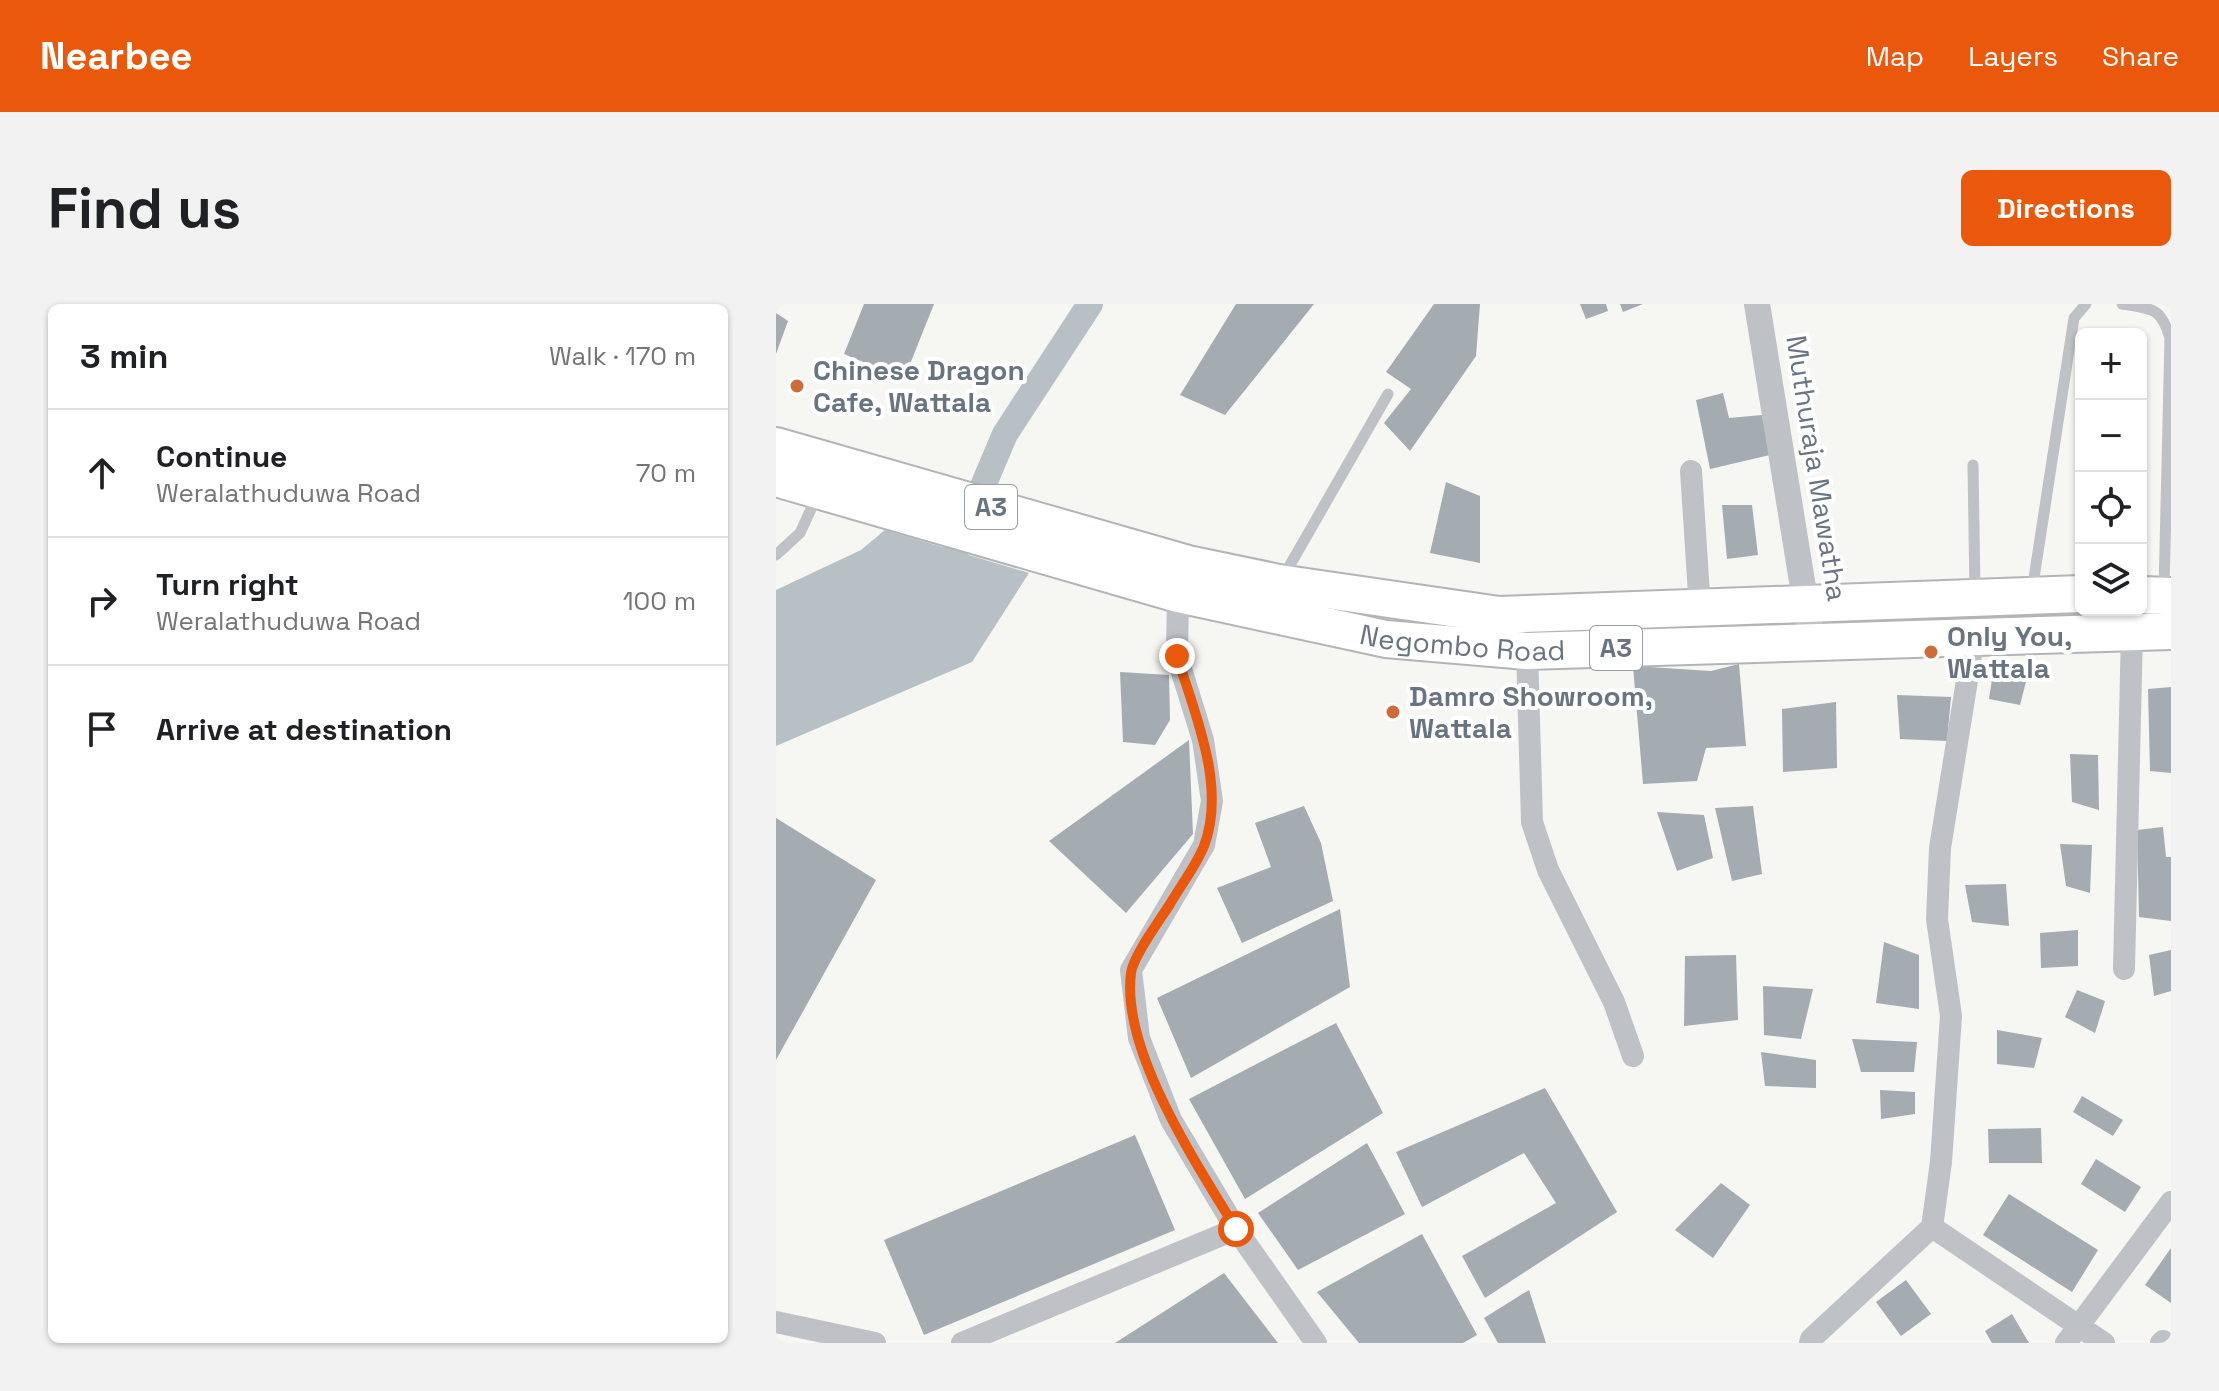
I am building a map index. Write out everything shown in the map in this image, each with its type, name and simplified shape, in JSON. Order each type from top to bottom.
[{"type":"highway","name":"Negombo Road","points":[[776,446],[898,496],[1075,548],[1178,594],[1386,639],[1527,651],[2171,631]]},
{"type":"highway","name":"Negombo Road","points":[[776,478],[820,490],[898,496]]},
{"type":"highway","name":"Negombo Road","points":[[1075,548],[1188,564],[1279,583],[1499,615],[2075,594]]},
{"type":"street","name":"Muthuraja Mawatha","points":[[1757,304],[1812,643]]},
{"type":"street","points":[[1691,471],[1700,609]]},
{"type":"street","points":[[1178,594],[1177,656],[1203,740],[1212,801],[1204,845],[1131,970],[1139,1038],[1171,1120],[1236,1229],[1316,1343]]},
{"type":"street","points":[[2124,969],[2132,632]]},
{"type":"street","points":[[1810,1343],[1932,1227],[1941,1162],[1951,1016],[1938,932],[1940,848],[1974,637]]},
{"type":"street","points":[[1527,651],[1532,822],[1548,870],[1614,1002],[1633,1056]]},
{"type":"street","points":[[2066,1343],[2171,1202]]},
{"type":"street","points":[[1932,1227],[2104,1343]]},
{"type":"street","points":[[962,1343],[1236,1229]]},
{"type":"street","points":[[776,1322],[875,1343]]},
{"type":"lane","points":[[2031,595],[2074,318],[2086,304]]},
{"type":"lane","points":[[2122,304],[2155,309],[2165,321],[2170,338],[2159,595]]},
{"type":"lane","points":[[1279,583],[1388,394]]},
{"type":"lane","points":[[1973,465],[1975,597]]},
{"type":"lane","points":[[776,555],[800,533],[820,490]]},
{"type":"shaded area","points":[[885,530],[1029,573],[972,662],[776,746],[776,590],[861,550]]},
{"type":"building","points":[[864,304],[934,304],[904,379],[844,354]]},
{"type":"building","points":[[1236,304],[1314,304],[1225,415],[1180,395]]},
{"type":"building","points":[[1434,304],[1480,304],[1476,356],[1410,451],[1384,423],[1411,389],[1386,372]]},
{"type":"building","points":[[1580,304],[1606,304],[1608,311],[1586,319]]},
{"type":"building","points":[[1620,304],[1643,304],[1623,312]]},
{"type":"building","points":[[776,313],[788,321],[776,354]]},
{"type":"building","points":[[1723,393],[1729,418],[1762,415],[1770,455],[1710,469],[1696,400]]},
{"type":"building","points":[[1446,482],[1480,496],[1480,563],[1430,553]]},
{"type":"building","points":[[1722,505],[1752,505],[1758,555],[1727,559]]},
{"type":"building","points":[[1995,660],[2029,670],[2020,705],[1989,699]]},
{"type":"building","points":[[1739,664],[1746,746],[1706,748],[1697,781],[1643,784],[1633,666],[1711,671]]},
{"type":"building","points":[[1120,672],[1169,675],[1170,720],[1155,745],[1123,742]]},
{"type":"building","points":[[2171,687],[2171,773],[2150,771],[2148,689]]},
{"type":"building","points":[[1897,695],[1951,697],[1947,741],[1900,739]]},
{"type":"building","points":[[1836,702],[1837,768],[1783,772],[1782,709]]},
{"type":"building","points":[[1189,740],[1193,834],[1126,913],[1049,841]]},
{"type":"building","points":[[2070,754],[2098,755],[2099,810],[2072,802]]},
{"type":"building","points":[[1304,806],[1321,843],[1333,901],[1242,943],[1217,888],[1271,867],[1255,823]]},
{"type":"building","points":[[1753,806],[1762,874],[1732,881],[1715,808]]},
{"type":"building","points":[[1657,812],[1704,815],[1713,858],[1677,871]]},
{"type":"building","points":[[776,818],[876,880],[776,1060]]},
{"type":"building","points":[[2163,827],[2166,857],[2171,857],[2171,921],[2139,917],[2137,830]]},
{"type":"building","points":[[2060,844],[2092,845],[2090,893],[2066,886]]},
{"type":"building","points":[[2006,884],[2009,926],[1972,922],[1965,885]]},
{"type":"building","points":[[1340,909],[1350,987],[1191,1078],[1157,998]]},
{"type":"building","points":[[2078,930],[2078,966],[2041,968],[2040,933]]},
{"type":"building","points":[[1884,942],[1919,955],[1919,1009],[1876,1003]]},
{"type":"building","points":[[2171,950],[2171,991],[2154,996],[2149,955]]},
{"type":"building","points":[[1736,955],[1738,1020],[1684,1026],[1685,956]]},
{"type":"building","points":[[1763,986],[1813,989],[1801,1039],[1764,1035]]},
{"type":"building","points":[[2077,990],[2105,1001],[2095,1033],[2065,1017]]},
{"type":"building","points":[[1336,1023],[1383,1113],[1245,1199],[1189,1099]]},
{"type":"building","points":[[1997,1030],[2042,1038],[2034,1068],[1997,1064]]},
{"type":"building","points":[[1852,1039],[1917,1042],[1914,1072],[1861,1072]]},
{"type":"building","points":[[1761,1052],[1816,1060],[1816,1088],[1765,1086]]},
{"type":"building","points":[[1545,1088],[1617,1212],[1485,1298],[1462,1256],[1556,1203],[1524,1153],[1422,1207],[1396,1152]]},
{"type":"building","points":[[1880,1090],[1915,1092],[1915,1114],[1881,1119]]},
{"type":"building","points":[[2082,1096],[2123,1120],[2113,1136],[2073,1112]]},
{"type":"building","points":[[2041,1128],[2042,1163],[1989,1163],[1988,1129]]},
{"type":"building","points":[[1135,1135],[1175,1230],[924,1335],[884,1240]]},
{"type":"building","points":[[1367,1143],[1405,1214],[1298,1270],[1258,1213]]},
{"type":"building","points":[[2096,1159],[2141,1187],[2125,1212],[2081,1184]]},
{"type":"building","points":[[1721,1183],[1750,1205],[1713,1258],[1675,1230]]},
{"type":"building","points":[[2009,1194],[2098,1250],[2072,1292],[1983,1235]]},
{"type":"building","points":[[1422,1234],[1477,1335],[1463,1343],[1359,1343],[1317,1292]]},
{"type":"building","points":[[2171,1248],[2171,1303],[2145,1285]]},
{"type":"building","points":[[1224,1273],[1278,1343],[1115,1343]]},
{"type":"building","points":[[1906,1280],[1931,1314],[1901,1336],[1876,1302]]},
{"type":"building","points":[[1529,1290],[1546,1343],[1498,1343],[1484,1318]]},
{"type":"building","points":[[2012,1314],[2029,1343],[1992,1343],[1985,1331]]},
{"type":"waterway","points":[[942,583],[1005,434],[1090,304]]},
{"type":"place","name":"Chinese Dragon Cafe, Wattala","points":[[797,386]]},
{"type":"place","name":"Only You, Wattala","points":[[1931,652]]},
{"type":"place","name":"Damro Showroom, Wattala","points":[[1393,712]]},
{"type":"route","points":[[1177,656],[1203,740],[1212,801],[1204,845],[1131,970],[1133,1002],[1139,1038],[1171,1120],[1236,1229]]}]
